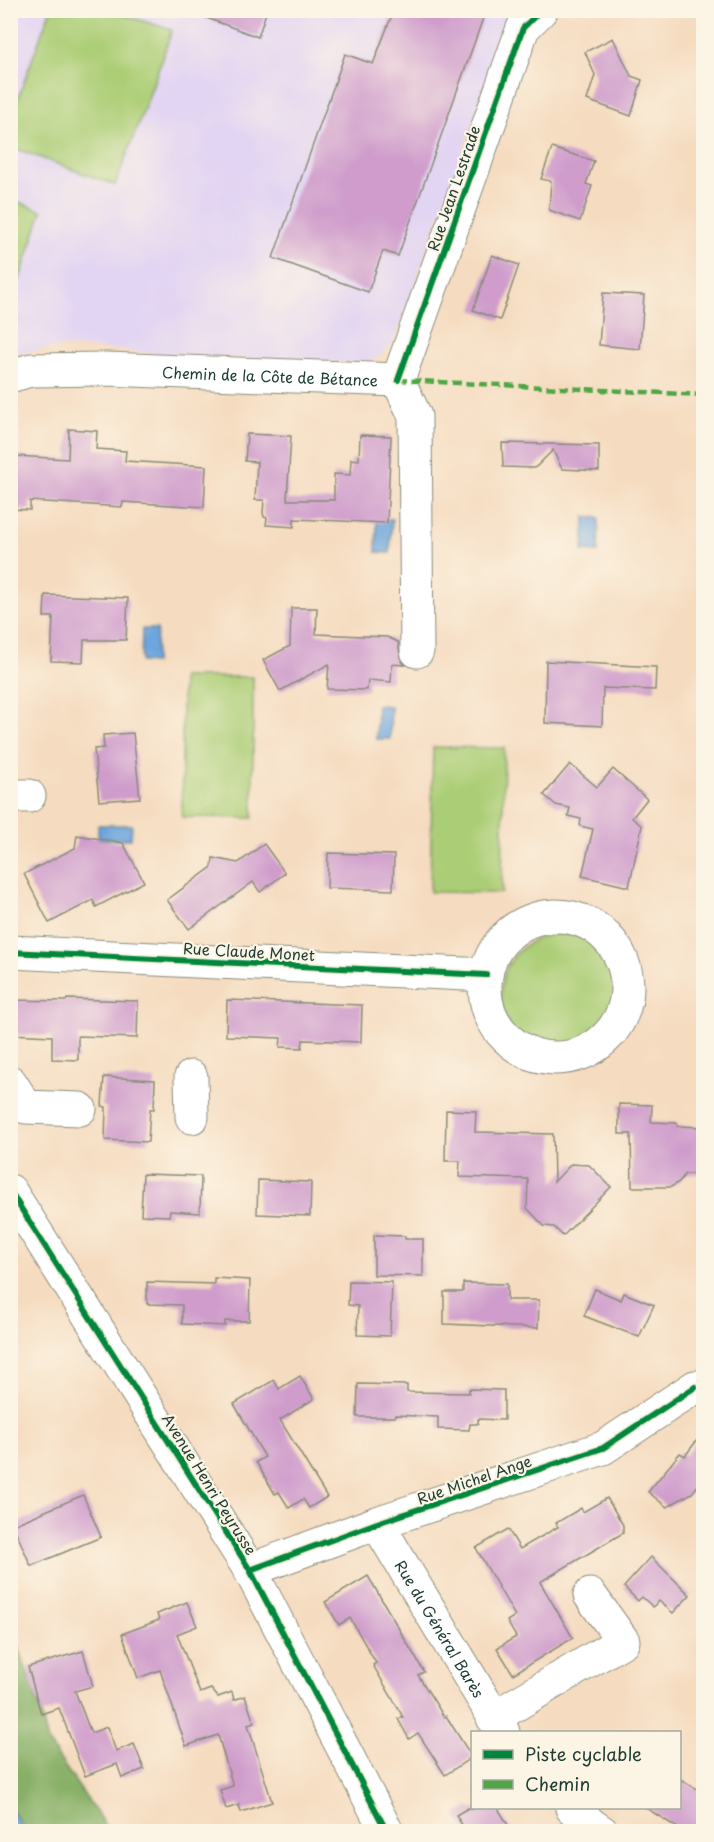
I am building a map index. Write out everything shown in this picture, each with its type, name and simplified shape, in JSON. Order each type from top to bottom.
[{"type":"street","name":"Rue Jean Lestrade","points":[[398,380],[523,28],[541,10]]},
{"type":"street","name":"Chemin de la Côte de Bétance","points":[[10,376],[31,370],[106,369],[398,380],[415,416],[417,651]]},
{"type":"street","points":[[559,913],[603,930],[625,959],[627,1008],[602,1046],[558,1061],[513,1046],[486,1008],[486,975],[496,945],[518,924],[559,913]]},
{"type":"street","name":"Rue Claude Monet","points":[[10,952],[486,975]]},
{"type":"street","points":[[13,1073],[26,1107],[80,1108]]},
{"type":"street","points":[[191,1077],[192,1117]]},
{"type":"street","name":"Avenue Henri Peyrusse","points":[[10,1191],[250,1570],[387,1832]]},
{"type":"street","name":"Rue Michel Ange","points":[[250,1570],[378,1523],[603,1448],[695,1387]]},
{"type":"street","name":"Rue du Général Barès","points":[[378,1523],[498,1725]]},
{"type":"street","points":[[498,1725],[623,1641],[590,1595]]},
{"type":"street","points":[[573,1809],[602,1832]]},
{"type":"shaded area","points":[[10,11],[511,11],[393,343],[379,356],[366,363],[187,356],[63,347],[11,356]]},
{"type":"green space","points":[[50,11],[111,11],[172,30],[115,185],[11,147],[11,117]]},
{"type":"green space","points":[[10,199],[42,211],[11,305]]},
{"type":"green space","points":[[182,677],[253,677],[253,818],[182,817]]},
{"type":"green space","points":[[433,747],[504,748],[502,893],[430,892]]},
{"type":"green space","points":[[561,934],[584,939],[603,952],[616,971],[621,994],[616,1017],[603,1036],[584,1049],[561,1054],[538,1049],[519,1036],[506,1017],[501,994],[506,971],[519,952],[538,939]]},
{"type":"green space","points":[[10,1621],[48,1742],[109,1831],[25,1831],[11,1809]]},
{"type":"water","points":[[585,517],[599,518],[598,552],[583,551]]},
{"type":"water","points":[[377,518],[392,519],[390,553],[376,552]]},
{"type":"water","points":[[142,629],[157,629],[155,663],[141,662]]},
{"type":"water","points":[[377,705],[391,706],[390,739],[376,739]]},
{"type":"water","points":[[98,825],[132,825],[131,839],[98,839]]},
{"type":"water","points":[[11,1809],[25,1831],[11,1831]]},
{"type":"building","points":[[193,10],[267,10],[258,37],[193,13]]},
{"type":"building","points":[[394,10],[486,10],[398,256],[383,251],[368,292],[273,258],[345,54],[373,64]]},
{"type":"building","points":[[613,38],[631,76],[642,80],[631,116],[587,100],[595,75],[585,52]]},
{"type":"building","points":[[552,148],[594,161],[586,184],[592,186],[580,221],[549,210],[551,181],[541,179]]},
{"type":"building","points":[[492,255],[519,265],[500,320],[473,310]]},
{"type":"building","points":[[603,293],[644,295],[640,349],[599,345]]},
{"type":"building","points":[[69,429],[97,431],[96,449],[126,451],[125,461],[206,466],[204,507],[123,502],[122,507],[30,501],[30,510],[10,509],[10,469],[15,470],[15,456],[68,459]]},
{"type":"building","points":[[247,434],[291,436],[287,500],[334,500],[334,474],[350,475],[351,459],[359,460],[360,435],[391,436],[387,523],[294,519],[294,527],[266,525],[267,518],[263,513],[264,500],[255,500],[257,462],[245,461]]},
{"type":"building","points":[[502,443],[599,445],[599,471],[562,469],[553,450],[535,468],[503,467]]},
{"type":"building","points":[[45,595],[128,598],[126,640],[84,640],[83,662],[51,661],[53,617],[44,617]]},
{"type":"building","points":[[291,608],[317,608],[316,634],[387,637],[398,642],[401,660],[405,665],[392,664],[391,682],[368,680],[367,690],[327,689],[329,664],[280,691],[263,660],[290,646]]},
{"type":"building","points":[[546,661],[656,667],[655,690],[603,688],[602,726],[545,723]]},
{"type":"building","points":[[133,733],[140,798],[99,801],[94,749],[104,748],[103,735]]},
{"type":"building","points":[[570,764],[597,787],[613,769],[647,799],[632,818],[642,826],[629,887],[582,876],[593,829],[580,826],[581,819],[568,816],[570,808],[556,805],[544,795]]},
{"type":"building","points":[[77,835],[123,843],[144,882],[96,907],[93,900],[49,923],[24,874],[75,848]]},
{"type":"building","points":[[264,844],[285,873],[260,892],[253,882],[189,929],[167,900],[212,867],[213,858],[238,863]]},
{"type":"building","points":[[328,853],[394,855],[393,890],[327,888]]},
{"type":"building","points":[[67,999],[138,1001],[137,1038],[78,1036],[78,1060],[52,1059],[52,1036],[10,1034],[10,1000],[66,1001]]},
{"type":"building","points":[[227,1000],[362,1005],[361,1042],[303,1040],[302,1048],[280,1047],[281,1038],[226,1036]]},
{"type":"building","points":[[104,1077],[155,1080],[154,1109],[150,1109],[148,1142],[105,1140],[106,1107],[102,1106]]},
{"type":"building","points":[[619,1104],[652,1105],[651,1122],[703,1127],[702,1174],[685,1174],[671,1187],[632,1187],[631,1134],[619,1134]]},
{"type":"building","points":[[446,1110],[476,1111],[475,1132],[553,1134],[554,1182],[571,1164],[589,1165],[611,1187],[563,1236],[554,1227],[544,1226],[527,1208],[528,1179],[459,1177],[460,1161],[445,1161]]},
{"type":"building","points":[[143,1174],[201,1176],[200,1213],[170,1211],[169,1216],[141,1215]]},
{"type":"building","points":[[258,1180],[311,1182],[310,1216],[257,1214]]},
{"type":"building","points":[[374,1235],[423,1239],[423,1276],[374,1275]]},
{"type":"building","points":[[214,1278],[250,1280],[249,1321],[225,1321],[225,1326],[182,1324],[182,1305],[147,1304],[147,1282],[214,1284]]},
{"type":"building","points":[[349,1281],[392,1282],[390,1336],[357,1335],[358,1306],[348,1305]]},
{"type":"building","points":[[463,1283],[507,1284],[507,1300],[539,1300],[538,1328],[444,1324],[444,1292],[463,1292]]},
{"type":"building","points":[[595,1289],[621,1300],[624,1293],[654,1305],[639,1337],[584,1316]]},
{"type":"building","points":[[300,1376],[314,1399],[280,1420],[327,1497],[309,1508],[303,1499],[289,1508],[279,1492],[275,1494],[256,1462],[265,1457],[234,1404],[274,1380],[279,1389]]},
{"type":"building","points":[[358,1384],[407,1385],[407,1392],[469,1393],[469,1389],[504,1390],[504,1420],[478,1419],[478,1424],[470,1424],[469,1430],[438,1429],[438,1417],[395,1415],[395,1417],[357,1417]]},
{"type":"building","points":[[704,1431],[704,1478],[692,1493],[667,1507],[648,1492],[680,1453],[685,1456]]},
{"type":"building","points":[[83,1495],[101,1537],[31,1566],[13,1525]]},
{"type":"building","points":[[607,1498],[623,1525],[623,1533],[540,1582],[573,1638],[513,1674],[497,1648],[516,1637],[507,1621],[515,1616],[476,1548],[508,1529],[520,1549],[558,1527],[556,1523],[581,1508],[583,1512]]},
{"type":"building","points":[[651,1557],[690,1595],[673,1613],[659,1601],[653,1607],[642,1597],[638,1601],[624,1587]]},
{"type":"building","points":[[368,1576],[424,1672],[418,1675],[471,1758],[445,1775],[418,1733],[409,1739],[398,1719],[403,1717],[373,1665],[376,1663],[350,1618],[339,1625],[325,1602]]},
{"type":"building","points":[[187,1602],[197,1626],[177,1634],[200,1693],[211,1689],[218,1697],[232,1692],[234,1700],[245,1696],[254,1723],[248,1725],[272,1802],[241,1812],[239,1805],[226,1809],[220,1790],[233,1786],[218,1735],[186,1746],[160,1670],[138,1678],[122,1634],[159,1620],[157,1614]]},
{"type":"building","points":[[83,1651],[93,1686],[75,1691],[91,1733],[107,1727],[116,1751],[134,1744],[144,1769],[122,1778],[117,1764],[85,1776],[59,1708],[41,1714],[28,1667]]},
{"type":"building","points":[[681,1780],[704,1793],[704,1832],[684,1832],[648,1809],[681,1809]]},
{"type":"building","points":[[468,1808],[499,1809],[512,1832],[466,1832],[456,1815]]},
{"type":"marked path","points":[[398,380],[704,395]]},
{"type":"cycle path","points":[[398,380],[523,28],[541,10]]},
{"type":"cycle path","points":[[10,952],[486,975]]},
{"type":"cycle path","points":[[10,1191],[250,1570],[387,1832]]},
{"type":"cycle path","points":[[250,1570],[377,1523],[603,1448],[695,1387]]}]
